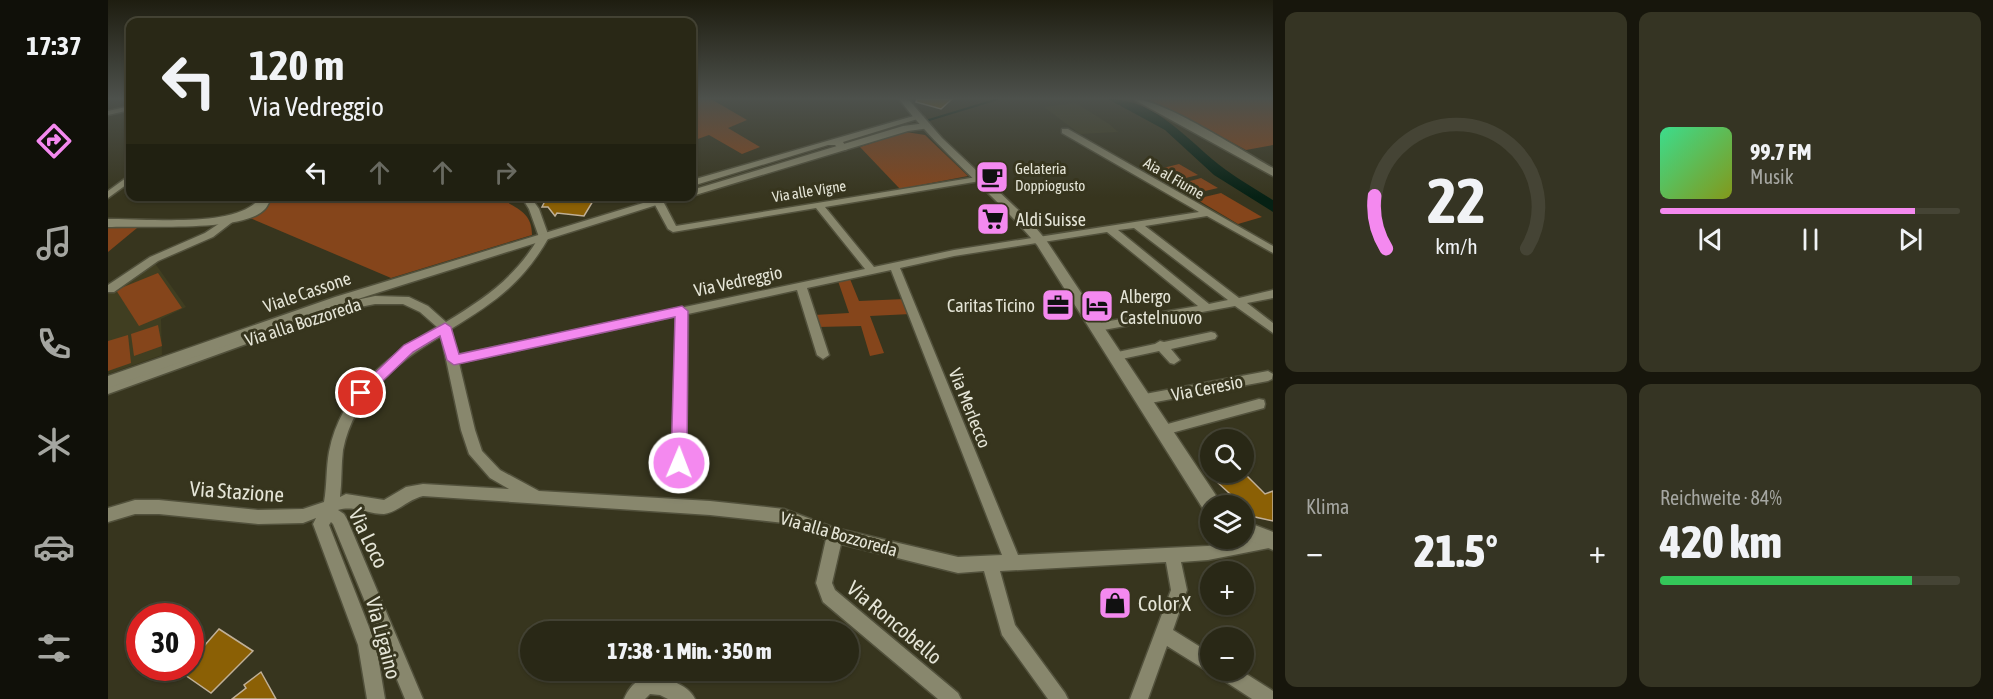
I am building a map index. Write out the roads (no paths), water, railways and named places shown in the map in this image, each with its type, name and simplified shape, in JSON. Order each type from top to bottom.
[{"type":"street","points":[[696,182],[893,132]]},
{"type":"street","name":"Via Ceresio","points":[[933,132],[1038,239],[1145,399],[1205,495]]},
{"type":"street","name":"Aia al Fiume","points":[[1066,132],[1273,250]]},
{"type":"street","points":[[1200,132],[1273,173]]},
{"type":"street","points":[[696,192],[840,145]]},
{"type":"street","name":"Via alle Vigne","points":[[659,203],[673,229],[980,178]]},
{"type":"street","points":[[108,195],[126,181]]},
{"type":"street","points":[[108,223],[193,223],[232,218],[259,208],[266,201]]},
{"type":"street","points":[[528,201],[534,209],[544,237],[665,201]]},
{"type":"street","points":[[818,204],[872,270]]},
{"type":"street","name":"Via Vedreggio","points":[[454,360],[894,265],[1038,239],[1208,213]]},
{"type":"street","points":[[110,289],[154,259],[209,236],[232,218]]},
{"type":"street","points":[[1136,224],[1273,329]]},
{"type":"street","points":[[1110,229],[1207,308]]},
{"type":"street","name":"Viale Cassone","points":[[108,382],[340,300],[544,237]]},
{"type":"street","name":"Via Loco","points":[[414,699],[339,519],[331,509],[335,457],[342,427],[361,393],[409,348],[502,290],[523,270],[544,237]]},
{"type":"street","name":"Via Merlecco","points":[[894,265],[1013,563]]},
{"type":"street","name":"Via Vedreggio","points":[[801,286],[823,355]]},
{"type":"street","points":[[1098,327],[1273,294]]},
{"type":"street","name":"Via alla Bozzoreda","points":[[108,389],[333,309],[366,301],[392,299],[414,303],[445,327],[468,429],[476,454],[495,474],[537,497],[698,507],[784,516],[835,535],[946,564],[990,565],[1208,553],[1218,549]]},
{"type":"street","name":"Via Vedreggio","points":[[679,463],[682,311]]},
{"type":"street","points":[[1117,357],[1160,345],[1210,336]]},
{"type":"street","name":"Via Ceresio","points":[[1160,345],[1174,360]]},
{"type":"street","name":"Via Ceresio","points":[[1145,399],[1268,376]]},
{"type":"street","name":"Via Ceresio","points":[[1164,430],[1259,404]]},
{"type":"street","name":"Via Stazione","points":[[108,515],[135,507],[258,516],[303,516],[331,509],[346,501],[385,507],[411,492],[423,490],[537,497]]},
{"type":"street","name":"Via Ligaino","points":[[331,509],[321,524],[367,645],[376,699]]},
{"type":"street","name":"Via Roncobello","points":[[835,535],[824,583],[829,597],[952,699]]},
{"type":"street","points":[[1254,541],[1271,541]]},
{"type":"street","points":[[1139,699],[1179,590],[1172,554]]},
{"type":"street","points":[[990,565],[1008,629],[1059,699]]},
{"type":"street","points":[[1162,633],[1200,657]]},
{"type":"street","points":[[1240,681],[1269,699]]},
{"type":"street","points":[[633,699],[646,685],[662,686],[686,699]]},
{"type":"waterway","points":[[1175,132],[1219,172],[1273,207]]},
{"type":"place","name":"Gelateria Doppiogusto","points":[[992,177]]},
{"type":"place","name":"Aldi Suisse","points":[[993,219]]},
{"type":"place","name":"Caritas Ticino","points":[[1058,305]]},
{"type":"place","name":"Albergo Castelnuovo","points":[[1097,306]]},
{"type":"place","name":"Color X","points":[[1115,603]]}]
